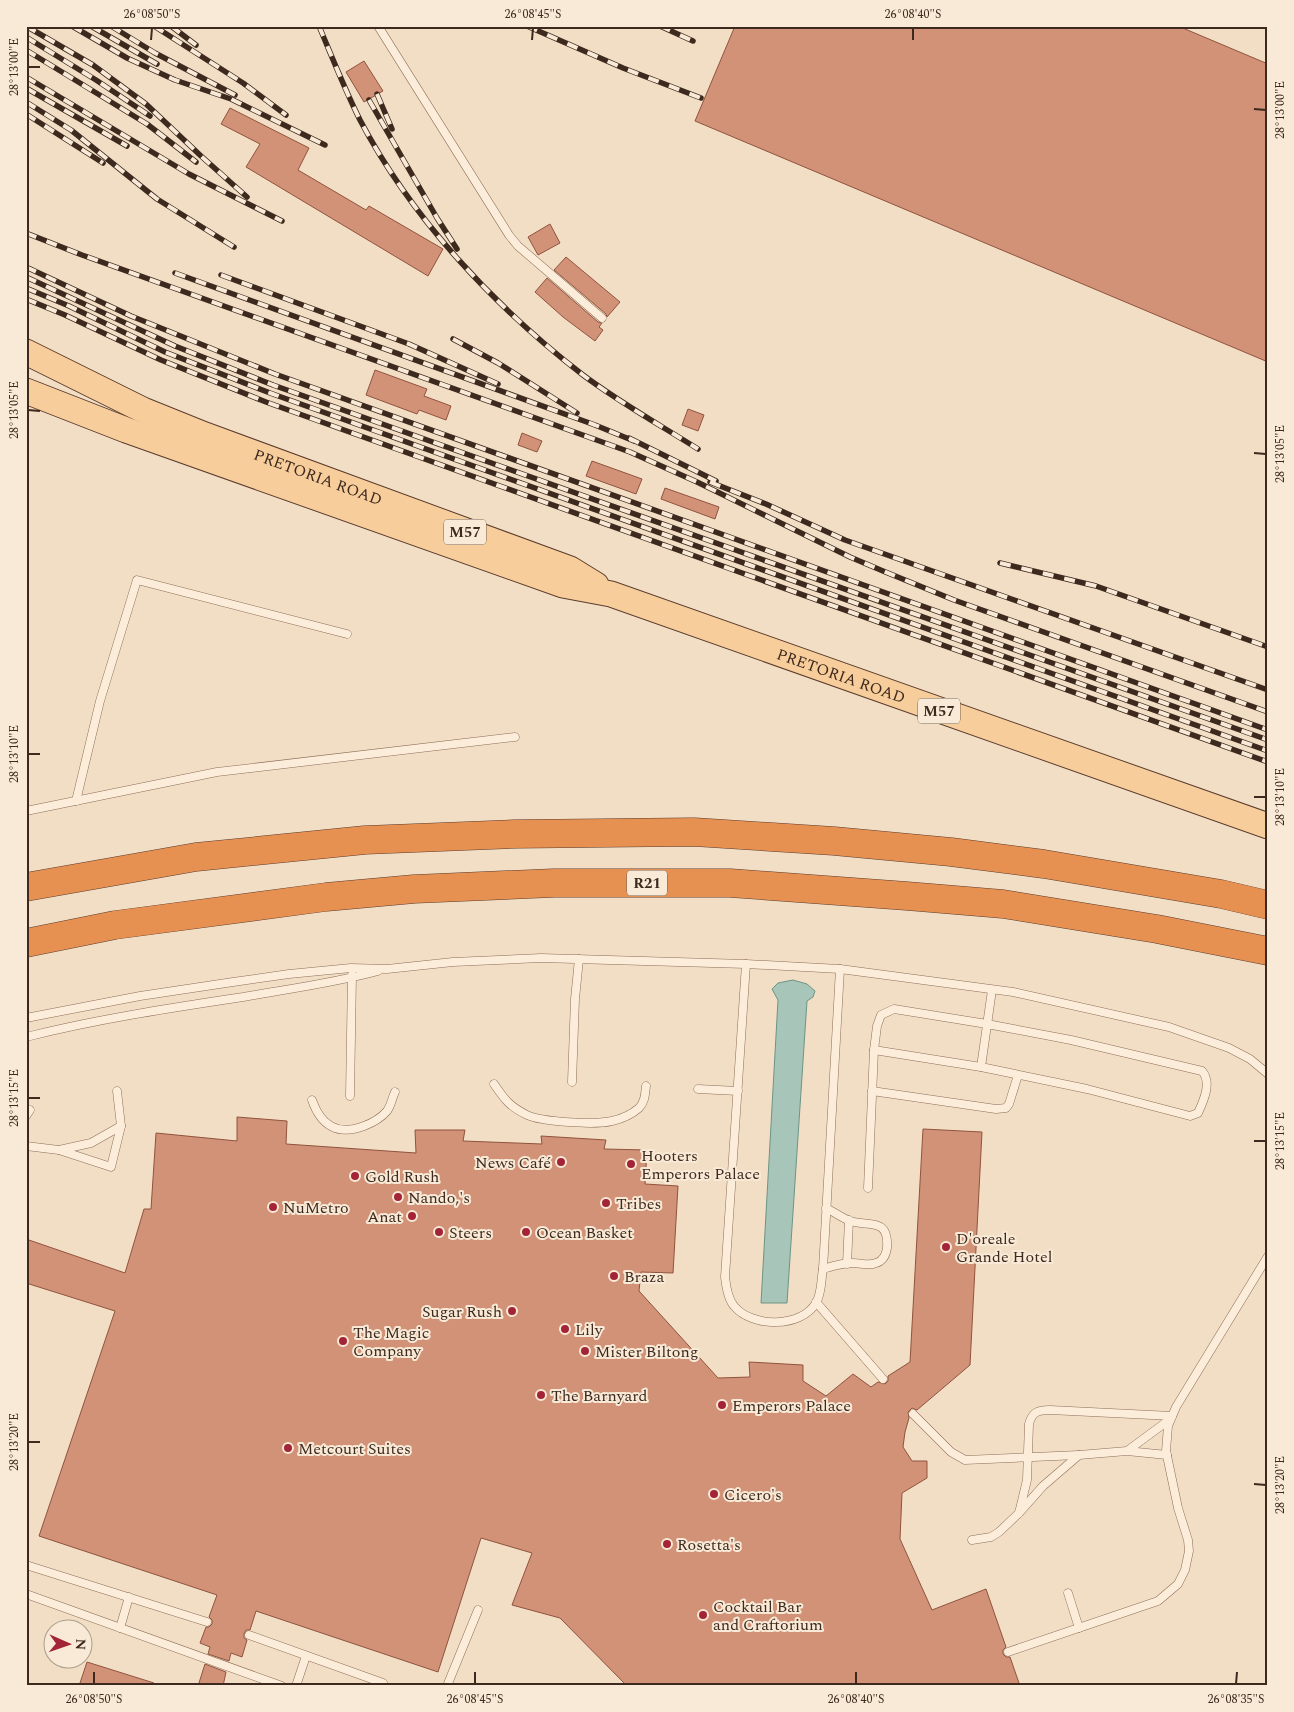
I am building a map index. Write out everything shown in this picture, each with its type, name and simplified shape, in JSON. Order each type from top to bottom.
[{"type":"highway","points":[[26,887],[196,857],[365,840],[514,834],[694,832],[834,840],[1054,865],[1221,894],[1268,905]]},
{"type":"highway","name":"R21","points":[[26,944],[115,925],[326,896],[554,883],[730,883],[1003,904],[1157,929],[1268,951]]},
{"type":"main road","name":"PRETORIA ROAD","points":[[26,352],[143,410],[184,427],[570,569],[611,594]]},
{"type":"main road","name":"PRETORIA ROAD","points":[[34,396],[562,585],[611,594],[1268,826]]},
{"type":"lane","points":[[378,26],[509,235],[518,246],[602,318]]},
{"type":"lane","points":[[76,801],[100,700],[137,580],[347,634]]},
{"type":"lane","points":[[26,811],[217,772],[515,737]]},
{"type":"lane","points":[[26,1018],[223,983],[352,968],[387,969],[453,962],[541,958],[746,964],[840,969],[1013,992],[1169,1027],[1229,1048],[1250,1059],[1268,1074]]},
{"type":"lane","points":[[572,1082],[575,998],[579,959]]},
{"type":"lane","points":[[746,964],[725,1277],[731,1301],[735,1308],[751,1318],[772,1322],[797,1319],[810,1310],[819,1294],[840,969]]},
{"type":"lane","points":[[350,1096],[352,968]]},
{"type":"lane","points":[[26,1037],[111,1018],[353,978],[387,969]]},
{"type":"lane","points":[[981,1067],[992,990]]},
{"type":"lane","points":[[868,1188],[874,1050],[877,1026],[881,1015],[894,1009],[1071,1040],[1202,1071],[1207,1076],[1208,1082],[1198,1113],[1190,1116],[1087,1089],[981,1067],[874,1050]]},
{"type":"lane","points":[[872,1091],[996,1109],[1006,1108],[1010,1104],[1018,1075]]},
{"type":"lane","points":[[494,1084],[507,1103],[529,1116],[585,1123],[612,1121],[629,1115],[640,1108],[644,1102],[646,1086]]},
{"type":"lane","points":[[698,1089],[738,1091]]},
{"type":"lane","points":[[26,1146],[59,1150],[111,1167],[121,1126],[117,1091]]},
{"type":"lane","points":[[312,1100],[316,1112],[323,1120],[339,1131],[352,1131],[374,1123],[387,1110],[395,1092]]},
{"type":"lane","points":[[59,1150],[91,1143],[121,1126]]},
{"type":"lane","points":[[822,1268],[847,1264],[871,1265],[880,1262],[886,1254],[887,1246],[885,1231],[879,1226],[849,1220],[826,1208]]},
{"type":"lane","points":[[847,1264],[849,1220]]},
{"type":"lane","points":[[1008,1652],[1158,1601],[1178,1584],[1187,1562],[1188,1540],[1178,1508],[1167,1455],[1166,1433],[1176,1407],[1268,1256]]},
{"type":"lane","points":[[816,1302],[883,1379]]},
{"type":"lane","points":[[1019,1513],[1027,1480],[1028,1424],[1035,1412],[1042,1410],[1171,1418]]},
{"type":"lane","points":[[913,1414],[951,1452],[960,1458],[970,1460],[1126,1451],[1167,1455]]},
{"type":"lane","points":[[1126,1451],[1171,1418]]},
{"type":"lane","points":[[972,1540],[991,1536],[1019,1513],[1042,1486],[1079,1455]]},
{"type":"lane","points":[[26,1564],[207,1622]]},
{"type":"lane","points":[[1068,1593],[1079,1628]]},
{"type":"lane","points":[[26,1594],[282,1686]]},
{"type":"lane","points":[[120,1628],[129,1597]]},
{"type":"lane","points":[[447,1686],[478,1610]]},
{"type":"lane","points":[[249,1635],[383,1683]]},
{"type":"lane","points":[[296,1686],[306,1656]]},
{"type":"shaded area","points":[[793,980],[807,984],[815,991],[813,997],[807,1001],[787,1303],[761,1303],[778,1000],[772,989],[778,983]]},
{"type":"building","points":[[735,26],[1178,26],[1268,64],[1268,362],[695,121]]},
{"type":"building","points":[[364,61],[383,91],[364,102],[346,72]]},
{"type":"building","points":[[230,108],[309,148],[298,170],[366,210],[369,206],[443,249],[428,276],[246,167],[260,144],[221,124]]},
{"type":"building","points":[[550,224],[560,243],[538,255],[528,237]]},
{"type":"building","points":[[566,257],[620,302],[607,317],[606,314],[554,270]]},
{"type":"building","points":[[547,278],[598,322],[602,323],[599,327],[603,330],[595,341],[563,317],[535,292]]},
{"type":"building","points":[[375,370],[427,389],[424,396],[451,406],[446,420],[419,410],[417,414],[366,395]]},
{"type":"building","points":[[688,409],[704,415],[698,431],[682,425]]},
{"type":"building","points":[[522,433],[542,441],[537,452],[518,445]]},
{"type":"building","points":[[592,461],[642,479],[636,494],[586,476]]},
{"type":"building","points":[[665,488],[719,507],[715,519],[661,499]]},
{"type":"building","points":[[237,1117],[287,1121],[286,1144],[416,1153],[415,1130],[465,1130],[463,1141],[542,1144],[541,1136],[606,1140],[604,1149],[647,1150],[645,1184],[678,1186],[673,1273],[641,1272],[639,1291],[718,1378],[750,1377],[749,1362],[803,1365],[803,1381],[826,1396],[853,1374],[871,1387],[878,1382],[885,1384],[888,1381],[888,1376],[910,1362],[923,1129],[982,1132],[970,1365],[917,1410],[912,1408],[908,1412],[909,1418],[903,1447],[912,1461],[927,1461],[927,1478],[902,1493],[900,1539],[932,1610],[986,1589],[1006,1647],[1003,1650],[1003,1654],[1006,1657],[1010,1657],[1020,1686],[627,1686],[560,1618],[512,1605],[532,1553],[481,1538],[438,1672],[256,1611],[250,1630],[246,1630],[244,1634],[244,1638],[247,1640],[242,1657],[231,1653],[229,1661],[208,1654],[210,1647],[200,1643],[206,1627],[212,1624],[212,1620],[209,1617],[217,1595],[39,1536],[115,1311],[26,1283],[26,1239],[125,1273],[144,1209],[151,1209],[156,1133],[237,1141]]},
{"type":"building","points":[[92,1664],[154,1683],[153,1686],[79,1686],[84,1670],[92,1670]]},
{"type":"building","points":[[205,1664],[226,1672],[223,1686],[198,1686]]},
{"type":"railway","points":[[26,26],[93,65],[146,104],[247,197]]},
{"type":"railway","points":[[72,26],[127,58],[175,80],[231,99],[325,145]]},
{"type":"railway","points":[[91,26],[157,64]]},
{"type":"railway","points":[[111,26],[155,53],[235,95]]},
{"type":"railway","points":[[154,26],[243,83],[286,115]]},
{"type":"railway","points":[[171,26],[196,45]]},
{"type":"railway","points":[[319,26],[354,109],[381,157],[404,192],[458,259],[487,291],[550,349],[625,404],[698,449]]},
{"type":"railway","points":[[527,26],[623,68],[701,98]]},
{"type":"railway","points":[[660,26],[693,41]]},
{"type":"railway","points":[[26,37],[150,116]]},
{"type":"railway","points":[[26,50],[147,124],[196,162]]},
{"type":"railway","points":[[26,77],[189,174],[282,221]]},
{"type":"railway","points":[[26,88],[127,146]]},
{"type":"railway","points":[[377,94],[392,129]]},
{"type":"railway","points":[[369,100],[457,249]]},
{"type":"railway","points":[[26,102],[71,130],[157,199],[234,247]]},
{"type":"railway","points":[[26,114],[103,163]]},
{"type":"railway","points":[[26,233],[82,255],[630,452],[697,482],[850,557],[954,600],[1268,712]]},
{"type":"railway","points":[[26,267],[131,316],[275,374],[1268,730]]},
{"type":"railway","points":[[175,273],[595,425],[634,441]]},
{"type":"railway","points":[[221,275],[409,344],[498,384]]},
{"type":"railway","points":[[26,277],[175,346],[273,385],[1268,740]]},
{"type":"railway","points":[[26,288],[69,306],[165,352],[270,393],[1268,751]]},
{"type":"railway","points":[[26,299],[161,360],[266,402],[1268,762]]},
{"type":"railway","points":[[453,339],[498,363],[577,413]]},
{"type":"railway","points":[[629,438],[716,481]]},
{"type":"railway","points":[[710,482],[766,504],[845,540],[1268,690]]},
{"type":"railway","points":[[1000,563],[1096,586],[1268,647]]},
{"type":"place","name":"News Café","points":[[561,1162]]},
{"type":"place","name":"Hooters Emperors Palace","points":[[631,1164]]},
{"type":"place","name":"Gold Rush","points":[[355,1176]]},
{"type":"place","name":"Nando,'s","points":[[398,1197]]},
{"type":"place","name":"Tribes","points":[[606,1203]]},
{"type":"place","name":"NuMetro","points":[[273,1207]]},
{"type":"place","name":"Anat","points":[[412,1216]]},
{"type":"place","name":"Steers","points":[[439,1232]]},
{"type":"place","name":"Ocean Basket","points":[[526,1232]]},
{"type":"place","name":"D'oreale Grande Hotel","points":[[946,1247]]},
{"type":"place","name":"Braza","points":[[614,1276]]},
{"type":"place","name":"Sugar Rush","points":[[512,1311]]},
{"type":"place","name":"Lily","points":[[565,1329]]},
{"type":"place","name":"The Magic Company","points":[[343,1341]]},
{"type":"place","name":"Mister Biltong","points":[[585,1351]]},
{"type":"place","name":"The Barnyard","points":[[541,1395]]},
{"type":"place","name":"Emperors Palace","points":[[722,1405]]},
{"type":"place","name":"Metcourt Suites","points":[[288,1448]]},
{"type":"place","name":"Cicero's","points":[[714,1494]]},
{"type":"place","name":"Rosetta's","points":[[667,1544]]},
{"type":"place","name":"Cocktail Bar and Craftorium","points":[[703,1615]]}]
